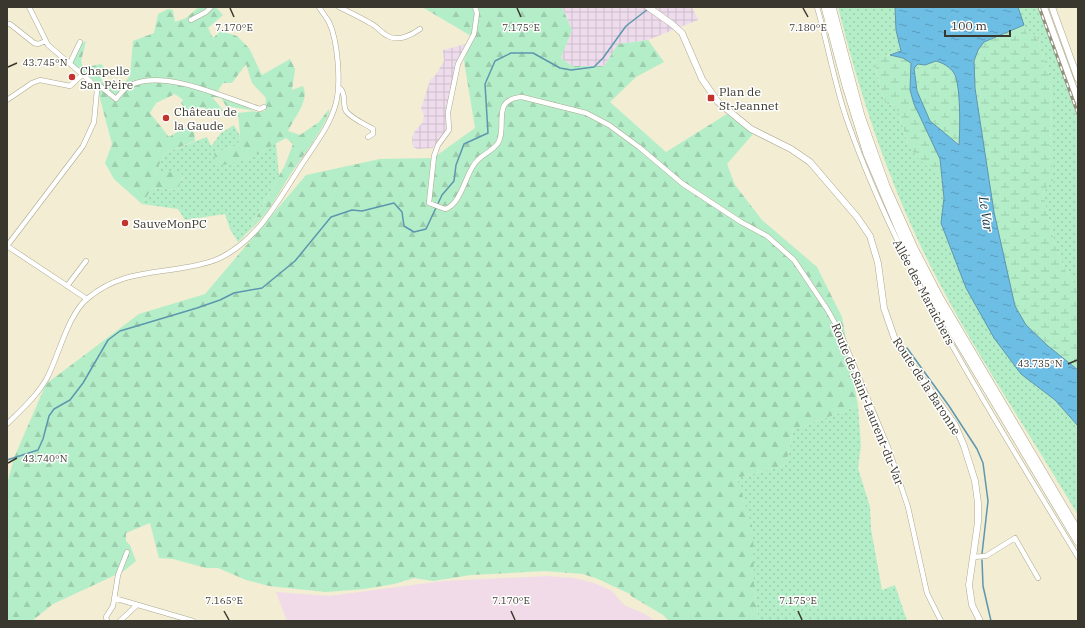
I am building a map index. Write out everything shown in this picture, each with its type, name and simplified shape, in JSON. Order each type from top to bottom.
[{"type":"highway","points":[[825,7],[846,86],[867,154],[908,251],[958,342],[1078,542]]},
{"type":"highway","points":[[832,7],[861,116],[886,186],[914,248],[943,304],[1078,530]]},
{"type":"main road","points":[[1044,7],[1078,100]]},
{"type":"main road","points":[[1052,7],[1078,80]]},
{"type":"main road","name":"Route de la Baronne","points":[[650,8],[682,34],[702,79],[718,102],[751,129],[787,147],[810,162],[865,229],[876,254],[884,308],[894,337],[902,351],[949,415],[964,446],[975,481],[978,502],[978,522],[970,595],[972,605],[980,621]]},
{"type":"street","points":[[29,7],[51,48],[70,63],[95,86],[97,90],[94,122],[83,146],[7,246],[87,299]]},
{"type":"street","points":[[191,20],[206,12],[211,7]]},
{"type":"street","points":[[7,424],[35,394],[46,379],[76,313],[87,299],[106,286],[128,276],[206,263],[219,258],[236,248],[272,210],[326,128],[336,102],[338,87],[334,43],[330,23],[319,7]]},
{"type":"street","points":[[339,7],[372,23],[387,36],[393,38],[408,36],[420,29]]},
{"type":"street","name":"Route de Saint-Laurent-du-Var","points":[[475,7],[477,13],[474,34],[458,64],[448,112],[449,130],[438,145],[434,156],[433,180],[429,198],[432,205],[445,209],[450,207],[456,200],[476,160],[498,143],[501,132],[501,113],[504,106],[512,100],[522,97],[586,114],[598,119],[639,146],[683,184],[778,244],[794,260],[804,274],[827,309],[843,339],[890,453],[908,507],[927,593],[941,621]]},
{"type":"street","name":"Allée des Maraîchers","points":[[817,7],[847,120],[892,232],[940,325],[1078,557]]},
{"type":"street","points":[[7,24],[10,24],[38,44],[46,41]]},
{"type":"street","points":[[70,63],[80,42]]},
{"type":"street","points":[[7,100],[36,82],[44,80],[70,86],[82,75]]},
{"type":"street","points":[[95,86],[100,86],[116,99],[124,89],[132,84],[146,81],[163,81],[184,85],[260,109],[264,107]]},
{"type":"street","points":[[338,87],[343,93],[344,106],[349,114],[374,129],[373,134],[368,137]]},
{"type":"street","points":[[67,286],[86,261]]},
{"type":"street","points":[[973,557],[986,556],[1015,538],[1038,578]]},
{"type":"street","points":[[100,621],[107,619],[113,606],[118,574],[127,552]]},
{"type":"street","points":[[114,598],[193,621]]},
{"type":"street","points":[[120,621],[136,605]]},
{"type":"shaded area","points":[[562,7],[692,7],[698,20],[648,40],[618,44],[604,66],[572,66],[561,58],[572,30]]},
{"type":"shaded area","points":[[466,44],[459,60],[446,130],[433,148],[417,149],[413,147],[412,138],[415,131],[423,122],[424,115],[421,109],[430,80],[435,76],[444,61],[443,50]]},
{"type":"shaded area","points":[[547,576],[574,578],[594,583],[612,591],[624,605],[645,614],[655,621],[287,621],[276,592],[329,596],[443,581]]},
{"type":"green space","points":[[199,7],[216,7],[223,15],[208,28],[213,38],[221,31],[237,36],[249,48],[262,75],[290,59],[295,69],[292,90],[303,86],[305,92],[303,103],[288,131],[300,135],[319,122],[329,109],[329,113],[316,137],[268,210],[252,228],[251,227],[285,165],[293,144],[286,138],[246,160],[218,166],[214,153],[238,145],[240,136],[238,113],[254,111],[226,106],[221,98],[212,97],[223,110],[217,114],[201,107],[192,118],[181,103],[183,100],[175,94],[156,103],[150,113],[169,137],[184,128],[194,132],[195,141],[165,153],[155,173],[180,171],[183,176],[178,190],[152,188],[142,204],[114,179],[105,163],[112,144],[98,91],[93,79],[80,72],[71,62],[81,43],[86,41],[81,61],[83,68],[101,64],[108,71],[101,81],[112,89],[118,90],[130,76],[133,41],[154,33],[158,14],[168,9],[173,10],[175,22],[186,18]],"holes":[[[246,64],[252,83],[266,98],[265,111],[256,112],[218,91],[223,83],[232,83]]]},
{"type":"green space","points":[[422,7],[562,7],[572,30],[561,58],[572,66],[604,66],[618,44],[648,40],[664,62],[636,77],[610,102],[666,152],[727,114],[753,134],[727,164],[735,185],[762,220],[817,267],[842,317],[858,406],[793,430],[786,465],[737,478],[753,529],[754,586],[759,621],[669,621],[663,615],[630,594],[598,579],[583,574],[545,571],[471,575],[433,581],[414,578],[394,584],[364,589],[326,592],[269,586],[246,580],[218,568],[206,568],[173,559],[159,558],[150,523],[126,533],[126,541],[130,545],[136,561],[124,571],[53,604],[32,621],[7,621],[7,484],[14,458],[46,384],[139,314],[205,294],[306,175],[380,159],[433,158],[475,128],[464,61],[471,36]]},
{"type":"green space","points":[[838,7],[895,7],[896,30],[901,51],[873,60],[885,103],[895,106],[907,141],[915,154],[934,171],[942,181],[944,198],[941,223],[966,288],[1021,374],[1055,400],[1078,426],[1078,515],[965,329],[915,234],[901,203],[877,139],[856,73]]},
{"type":"green space","points":[[1018,7],[1039,7],[1078,114],[1078,288],[1065,270],[1055,245],[1043,194],[1048,185],[1053,185],[1050,149],[1052,103],[1050,78],[1036,34],[1027,37]]},
{"type":"green space","points":[[1024,25],[1027,36],[1036,34],[1050,78],[1052,103],[1050,149],[1054,185],[1048,185],[1043,194],[1055,245],[1065,270],[1078,288],[1078,370],[1048,346],[1026,325],[1015,306],[994,212],[975,88],[974,61],[978,50],[984,42]]},
{"type":"green space","points":[[890,55],[903,58],[911,63],[910,90],[914,104],[940,159],[942,181],[919,160],[913,152],[895,106],[885,103],[873,59]]},
{"type":"green space","points":[[936,61],[944,64],[950,69],[957,79],[960,145],[931,122],[918,96],[914,68],[918,64]]},
{"type":"green space","points":[[234,125],[240,136],[238,145],[214,153],[246,160],[276,143],[279,176],[251,226],[252,228],[238,242],[230,229],[225,214],[185,220],[178,209],[142,204],[152,188],[178,190],[183,177],[155,173],[165,153],[207,137],[211,146],[221,133]]},
{"type":"green space","points":[[858,406],[861,446],[858,468],[870,507],[871,529],[882,590],[895,585],[907,621],[759,621],[737,478],[786,465],[793,430]]},
{"type":"water","name":"Le Var","points":[[895,7],[1018,7],[1024,25],[984,42],[978,50],[974,61],[975,88],[994,212],[1015,306],[1026,325],[1048,346],[1078,370],[1078,426],[1055,400],[1021,374],[994,338],[966,288],[941,223],[944,198],[940,159],[914,104],[910,90],[911,63],[903,58],[890,55],[901,51],[896,30]],"holes":[[[936,61],[950,69],[954,73],[956,79],[960,108],[959,145],[930,121],[917,91],[914,68],[918,64],[925,65]]]},
{"type":"waterway","points":[[7,460],[38,450],[43,439],[49,416],[54,409],[70,400],[83,383],[108,340],[120,331],[197,308],[220,300],[234,293],[262,288],[295,261],[331,217],[352,210],[362,211],[394,203],[402,212],[404,226],[414,232],[426,229],[442,195],[454,181],[456,165],[464,144],[488,133],[485,84],[495,61],[511,53],[533,53],[560,68],[571,70],[594,67],[603,58],[626,26],[648,9]]},
{"type":"waterway","points":[[907,348],[949,406],[977,449],[983,463],[988,501],[982,554]]},
{"type":"waterway","points":[[982,560],[983,586],[991,621]]},
{"type":"railway","points":[[1039,7],[1078,114]]},
{"type":"place","name":"Chapelle San Pèire","points":[[72,77]]},
{"type":"place","name":"Plan de St-Jeannet","points":[[711,98]]},
{"type":"place","name":"Château de la Gaude","points":[[166,118]]},
{"type":"place","name":"SauveMonPC","points":[[125,223]]}]
